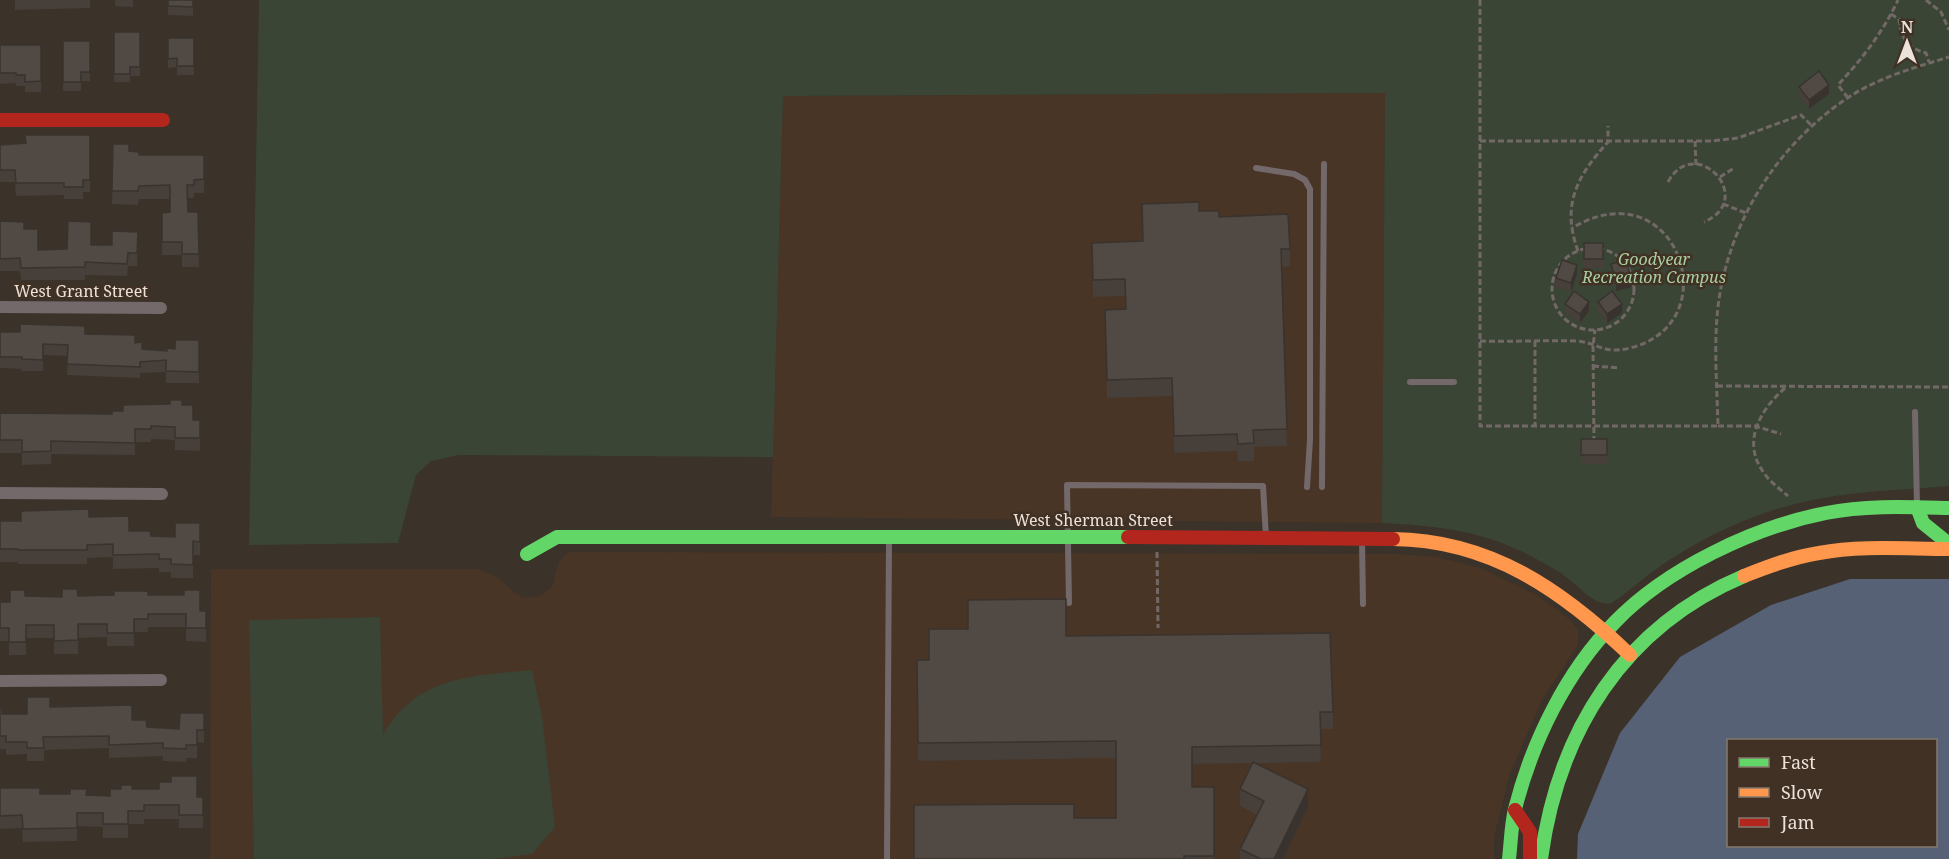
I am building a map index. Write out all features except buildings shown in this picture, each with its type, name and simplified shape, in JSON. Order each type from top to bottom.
[{"type":"street","points":[[0,120],[163,120]]},
{"type":"street","name":"West Grant Street","points":[[0,308],[161,308]]},
{"type":"street","points":[[0,493],[162,494]]},
{"type":"street","points":[[1917,507],[1923,523],[1949,544]]},
{"type":"street","points":[[1509,859],[1515,810],[1526,773],[1548,721],[1569,684],[1606,632],[1633,605],[1676,573],[1728,544],[1788,522],[1855,508],[1949,508]]},
{"type":"street","name":"West Sherman Street","points":[[527,554],[557,537],[1399,539],[1435,543],[1505,563],[1531,575],[1606,632],[1629,655]]},
{"type":"street","points":[[1542,859],[1547,820],[1569,748],[1589,711],[1629,655],[1654,632],[1709,594],[1744,577],[1792,559],[1860,548],[1949,549]]},
{"type":"street","points":[[0,681],[161,680]]},
{"type":"street","points":[[1515,810],[1528,825],[1531,834],[1530,859]]},
{"type":"lane","points":[[1322,487],[1324,164]]},
{"type":"lane","points":[[1257,168],[1294,174],[1305,180],[1310,189],[1310,440],[1307,487]]},
{"type":"lane","points":[[1410,382],[1454,382]]},
{"type":"lane","points":[[1915,412],[1917,507]]},
{"type":"lane","points":[[1069,603],[1067,484],[1263,486],[1266,538]]},
{"type":"lane","points":[[887,859],[889,536]]},
{"type":"lane","points":[[1362,539],[1363,604]]},
{"type":"path","points":[[1480,0],[1480,426],[1755,426],[1781,434]]},
{"type":"path","points":[[1848,98],[1838,84],[1869,48],[1898,0]]},
{"type":"path","points":[[1926,0],[1941,12],[1949,30]]},
{"type":"path","points":[[1891,14],[1899,19],[1900,30],[1907,44],[1926,53],[1929,63]]},
{"type":"path","points":[[1722,434],[1717,386],[1719,300],[1728,260],[1746,213],[1776,164],[1811,125],[1848,98],[1880,81],[1949,57]]},
{"type":"path","points":[[1480,141],[1695,141],[1738,138],[1801,115],[1811,125]]},
{"type":"path","points":[[1578,251],[1572,228],[1571,207],[1578,182],[1588,164],[1608,142],[1608,126]]},
{"type":"path","points":[[1695,141],[1696,165]]},
{"type":"path","points":[[1668,182],[1677,171],[1696,165],[1708,167],[1720,177],[1725,190],[1723,204],[1716,214],[1704,222]]},
{"type":"path","points":[[1720,177],[1734,168]]},
{"type":"path","points":[[1723,204],[1746,213]]},
{"type":"path","points":[[1480,341],[1578,341],[1615,351],[1648,341],[1670,323],[1680,305],[1683,288],[1680,260],[1671,241],[1647,220],[1629,214],[1610,213],[1591,218],[1572,228]]},
{"type":"path","points":[[1598,248],[1613,252],[1628,267],[1634,283],[1632,300],[1627,311],[1609,327],[1595,330],[1571,324],[1560,313],[1553,289],[1556,273],[1563,261],[1578,251],[1598,248]]},
{"type":"path","points":[[1594,444],[1593,346],[1595,330]]},
{"type":"path","points":[[1535,341],[1535,427],[1538,434]]},
{"type":"path","points":[[1593,366],[1620,368]]},
{"type":"path","points":[[1717,386],[1949,387]]},
{"type":"path","points":[[1787,387],[1768,404],[1755,426],[1753,447],[1759,466],[1765,475],[1788,496]]},
{"type":"path","points":[[1657,426],[1657,434]]},
{"type":"path","points":[[1677,426],[1677,434]]},
{"type":"path","points":[[1698,426],[1698,434]]},
{"type":"path","points":[[1531,434],[1535,427]]},
{"type":"path","points":[[1636,427],[1636,434]]},
{"type":"path","points":[[1156,537],[1158,628]]},
{"type":"shaded area","points":[[1385,93],[1382,523],[771,517],[783,96]]},
{"type":"shaded area","points":[[568,552],[1398,554],[1436,557],[1481,568],[1538,596],[1568,618],[1578,629],[1578,638],[1577,646],[1542,700],[1509,776],[1494,838],[1494,859],[210,859],[211,569],[479,569],[499,578],[523,598],[540,596],[552,587],[559,562]]},
{"type":"green space","name":"Goodyear Recreation Campus","points":[[259,0],[1949,0],[1949,486],[1836,496],[1767,512],[1719,532],[1689,548],[1612,603],[1599,602],[1556,570],[1500,542],[1443,528],[1382,523],[1385,93],[783,96],[773,457],[459,455],[431,461],[416,475],[398,543],[249,545]]},
{"type":"green space","points":[[380,617],[383,735],[412,701],[429,690],[467,678],[532,670],[542,717],[555,827],[532,854],[494,859],[254,859],[249,620]]},
{"type":"water","points":[[1850,579],[1949,579],[1949,859],[1577,859],[1578,834],[1620,733],[1680,657],[1771,605]]},
{"type":"traffic: fast","points":[[1917,507],[1923,523],[1949,544]]},
{"type":"traffic: fast","points":[[1509,859],[1514,815],[1522,784],[1553,709],[1566,685],[1597,642],[1636,603],[1685,568],[1770,528],[1826,513],[1857,509],[1949,508]]},
{"type":"traffic: fast","points":[[527,554],[557,537],[1128,537]]},
{"type":"traffic: fast","points":[[1541,859],[1550,812],[1563,768],[1581,727],[1604,689],[1631,654],[1664,624],[1701,598],[1744,576]]},
{"type":"traffic: slow","points":[[1393,539],[1461,548],[1493,559],[1522,573],[1551,590],[1578,610],[1630,655]]},
{"type":"traffic: slow","points":[[1744,576],[1790,559],[1835,551],[1868,548],[1949,549]]},
{"type":"traffic: jam","points":[[0,120],[163,120]]},
{"type":"traffic: jam","points":[[1128,537],[1393,539]]},
{"type":"traffic: jam","points":[[1515,810],[1530,832],[1530,859]]}]
